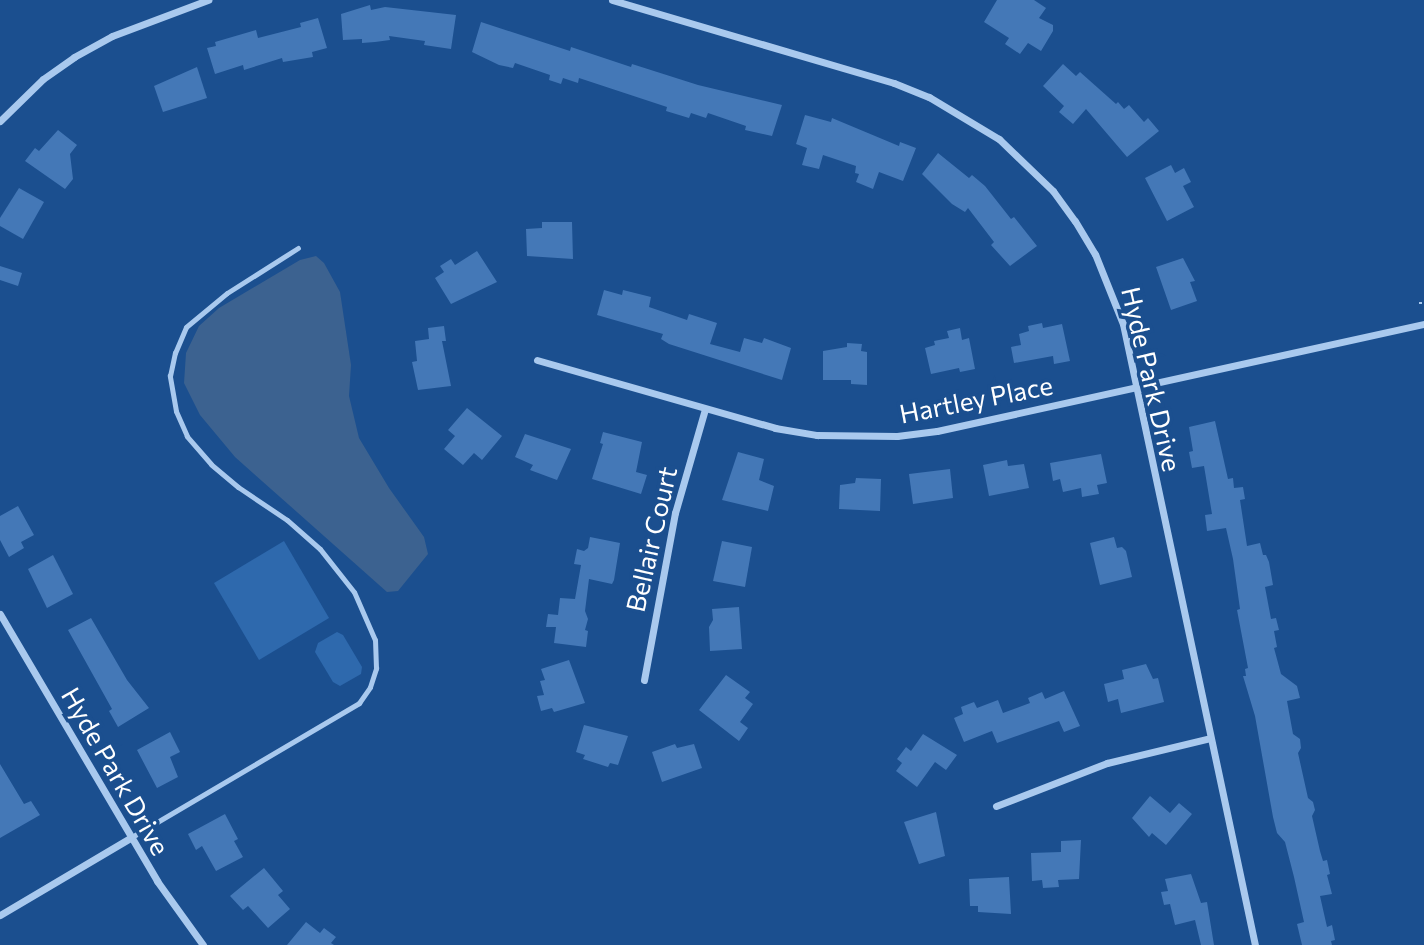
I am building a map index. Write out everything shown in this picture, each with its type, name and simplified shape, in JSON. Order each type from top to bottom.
[{"type":"street","points":[[0,121],[43,79],[74,57],[112,36],[208,0]]},
{"type":"street","name":"Hyde Park Drive","points":[[612,0],[894,83],[929,97],[999,139],[1053,191],[1095,254],[1113,293],[1123,324],[1255,945]]},
{"type":"street","name":"Hartley Place","points":[[537,360],[775,428],[817,435],[897,436],[937,431],[1424,324]]},
{"type":"street","name":"Bellair Court","points":[[644,680],[676,513],[705,409]]},
{"type":"street","name":"Hyde Park Drive","points":[[0,614],[130,838],[177,912],[203,945]]},
{"type":"street","points":[[996,806],[1107,763],[1210,738]]},
{"type":"street","points":[[0,915],[130,838]]},
{"type":"lane","points":[[130,838],[359,703],[370,687],[376,668],[375,640],[354,592],[320,549],[287,520],[238,487],[212,464],[187,436],[176,411],[170,376],[175,352],[186,327],[227,293],[298,248]]},
{"type":"shaded area","points":[[316,256],[324,263],[340,292],[351,365],[349,396],[359,438],[389,488],[424,537],[428,554],[398,591],[387,592],[235,457],[200,415],[184,383],[186,353],[199,326],[219,308],[300,260]]},
{"type":"shaded area","points":[[284,541],[329,618],[259,660],[214,583]]},
{"type":"shaded area","points":[[337,632],[343,635],[362,667],[361,674],[340,686],[333,682],[315,652],[318,643]]},
{"type":"building","points":[[997,0],[1034,0],[1046,8],[1039,18],[1053,25],[1053,31],[1041,51],[1028,43],[1020,54],[1005,44],[1009,38],[984,22]]},
{"type":"building","points":[[370,5],[371,10],[385,7],[456,15],[451,49],[424,45],[425,41],[389,36],[390,40],[375,42],[362,43],[362,39],[343,40],[341,14]]},
{"type":"building","points":[[318,18],[327,48],[312,52],[313,57],[283,62],[282,58],[244,70],[243,65],[215,74],[207,48],[216,46],[215,42],[256,30],[258,38],[301,27],[300,23]]},
{"type":"building","points":[[481,22],[570,51],[571,47],[631,67],[632,64],[698,85],[782,105],[772,136],[745,130],[746,126],[708,113],[706,118],[691,113],[689,118],[666,111],[667,107],[579,78],[578,83],[563,78],[561,84],[549,80],[550,75],[515,63],[513,68],[499,65],[472,52]]},
{"type":"building","points":[[1063,64],[1076,76],[1080,72],[1124,109],[1129,105],[1144,122],[1148,118],[1159,131],[1127,157],[1086,109],[1073,124],[1059,112],[1064,106],[1043,86]]},
{"type":"building","points":[[197,67],[207,98],[163,112],[154,86]]},
{"type":"building","points":[[805,115],[831,122],[832,118],[899,146],[900,142],[916,148],[903,181],[879,172],[873,189],[856,182],[859,174],[855,173],[856,166],[823,155],[819,169],[802,165],[807,148],[796,144]]},
{"type":"building","points":[[58,130],[77,145],[70,154],[73,179],[65,189],[25,161],[35,148],[39,151]]},
{"type":"building","points":[[938,153],[969,178],[972,175],[985,186],[1037,246],[1010,266],[991,245],[994,242],[968,208],[965,212],[952,204],[922,174]]},
{"type":"building","points":[[1171,165],[1175,173],[1184,168],[1191,182],[1183,186],[1194,207],[1167,221],[1145,178]]},
{"type":"building","points":[[19,188],[44,202],[23,239],[0,226],[0,218]]},
{"type":"building","points":[[542,222],[572,222],[573,259],[527,256],[526,229],[542,228]]},
{"type":"building","points":[[477,251],[497,282],[451,304],[435,278],[444,272],[440,266],[451,259],[455,265]]},
{"type":"building","points":[[1183,258],[1195,281],[1190,282],[1197,301],[1171,310],[1156,267]]},
{"type":"building","points":[[0,266],[22,273],[18,286],[0,280]]},
{"type":"building","points":[[604,290],[622,295],[623,290],[651,297],[649,307],[687,320],[689,314],[717,323],[710,344],[740,352],[744,338],[762,343],[764,338],[791,348],[782,380],[669,344],[661,339],[663,334],[597,315]]},
{"type":"building","points":[[1042,323],[1043,328],[1062,324],[1070,361],[1054,364],[1053,356],[1014,363],[1011,347],[1021,345],[1019,334],[1029,331],[1028,326]]},
{"type":"building","points":[[444,326],[446,341],[442,341],[451,386],[418,390],[412,362],[417,361],[415,341],[429,339],[428,328]]},
{"type":"building","points":[[960,328],[962,340],[969,338],[975,369],[960,372],[959,368],[931,374],[925,348],[935,345],[934,341],[949,338],[947,331]]},
{"type":"building","points":[[847,343],[862,344],[861,351],[867,352],[867,385],[851,384],[851,380],[823,380],[823,351],[847,347]]},
{"type":"building","points":[[467,408],[502,436],[482,460],[474,453],[463,465],[444,449],[455,436],[448,430]]},
{"type":"building","points":[[1215,421],[1228,479],[1233,478],[1234,488],[1243,487],[1245,499],[1240,500],[1247,546],[1260,543],[1263,555],[1266,555],[1269,562],[1273,585],[1265,587],[1271,619],[1276,618],[1279,630],[1274,631],[1277,647],[1274,648],[1281,674],[1297,686],[1300,698],[1287,701],[1293,734],[1300,739],[1301,748],[1298,753],[1308,798],[1313,802],[1315,810],[1312,816],[1320,851],[1323,861],[1327,860],[1330,874],[1327,875],[1332,894],[1320,896],[1327,927],[1332,925],[1335,940],[1331,941],[1332,945],[1302,945],[1297,924],[1304,922],[1285,842],[1277,833],[1273,817],[1255,716],[1243,676],[1246,676],[1245,669],[1248,668],[1237,610],[1240,609],[1233,559],[1226,528],[1207,531],[1205,515],[1212,514],[1204,466],[1192,468],[1189,452],[1193,451],[1189,427]]},
{"type":"building","points":[[603,432],[642,442],[636,472],[647,475],[641,494],[592,479],[603,444],[600,443]]},
{"type":"building","points":[[525,434],[571,449],[557,480],[530,470],[533,465],[515,457]]},
{"type":"building","points":[[738,452],[764,459],[759,480],[774,486],[768,511],[722,500]]},
{"type":"building","points":[[1101,454],[1107,483],[1097,485],[1099,494],[1082,497],[1081,488],[1063,492],[1060,479],[1053,481],[1050,463]]},
{"type":"building","points":[[1007,460],[1008,466],[1024,464],[1029,488],[989,496],[983,465]]},
{"type":"building","points":[[950,469],[953,498],[913,504],[909,474]]},
{"type":"building","points":[[856,478],[881,479],[880,511],[839,509],[840,485],[855,483]]},
{"type":"building","points":[[18,506],[34,535],[21,542],[24,548],[9,557],[0,540],[0,516]]},
{"type":"building","points":[[590,537],[620,543],[614,580],[612,584],[589,579],[585,611],[588,619],[585,630],[588,631],[586,647],[554,643],[556,627],[546,627],[548,614],[558,615],[560,598],[575,599],[581,565],[574,564],[577,549],[584,551],[588,548]]},
{"type":"building","points":[[1114,537],[1117,548],[1122,547],[1126,551],[1132,577],[1100,585],[1090,543]]},
{"type":"building","points":[[722,541],[752,547],[745,587],[713,581]]},
{"type":"building","points":[[53,555],[73,594],[47,608],[28,569]]},
{"type":"building","points":[[739,607],[742,649],[710,651],[709,627],[713,620],[712,609]]},
{"type":"building","points":[[91,618],[127,680],[149,708],[118,727],[109,711],[112,709],[68,630]]},
{"type":"building","points":[[569,660],[585,703],[554,712],[552,708],[541,711],[537,696],[544,695],[540,681],[545,680],[541,669]]},
{"type":"building","points":[[1146,664],[1153,679],[1158,678],[1164,702],[1121,713],[1118,699],[1108,702],[1104,684],[1124,679],[1122,670]]},
{"type":"building","points":[[726,675],[750,692],[745,698],[753,704],[740,722],[748,728],[739,741],[699,710]]},
{"type":"building","points":[[1064,691],[1080,726],[1064,732],[1059,721],[997,743],[992,731],[964,742],[954,718],[963,714],[961,707],[974,702],[977,708],[998,700],[1003,713],[1030,703],[1028,698],[1042,692],[1045,699]]},
{"type":"building","points":[[584,725],[628,736],[618,765],[610,763],[608,767],[583,759],[585,755],[576,752]]},
{"type":"building","points":[[170,732],[180,752],[170,757],[178,777],[157,788],[137,750]]},
{"type":"building","points":[[923,734],[957,755],[946,770],[935,762],[917,787],[896,771],[902,763],[897,759],[906,747],[911,751]]},
{"type":"building","points":[[675,744],[677,748],[694,744],[702,768],[662,782],[652,752]]},
{"type":"building","points":[[0,764],[24,804],[31,801],[40,815],[0,838]]},
{"type":"building","points":[[1150,796],[1170,813],[1179,803],[1192,814],[1166,845],[1152,833],[1149,837],[1132,818]]},
{"type":"building","points":[[936,812],[945,856],[919,864],[904,822]]},
{"type":"building","points":[[225,814],[238,839],[234,841],[243,857],[216,871],[202,846],[196,850],[188,834]]},
{"type":"building","points":[[1081,840],[1079,879],[1058,880],[1059,887],[1043,888],[1042,880],[1032,881],[1031,853],[1061,852],[1061,841]]},
{"type":"building","points":[[264,868],[283,891],[278,895],[290,909],[268,928],[248,906],[243,910],[230,896]]},
{"type":"building","points":[[1191,874],[1201,903],[1207,902],[1214,945],[1201,945],[1195,920],[1175,925],[1170,904],[1164,905],[1161,892],[1168,891],[1165,879]]},
{"type":"building","points":[[1009,877],[1011,914],[978,912],[978,906],[970,906],[969,879]]},
{"type":"building","points":[[306,922],[320,933],[324,928],[336,937],[331,943],[334,945],[287,945]]}]
